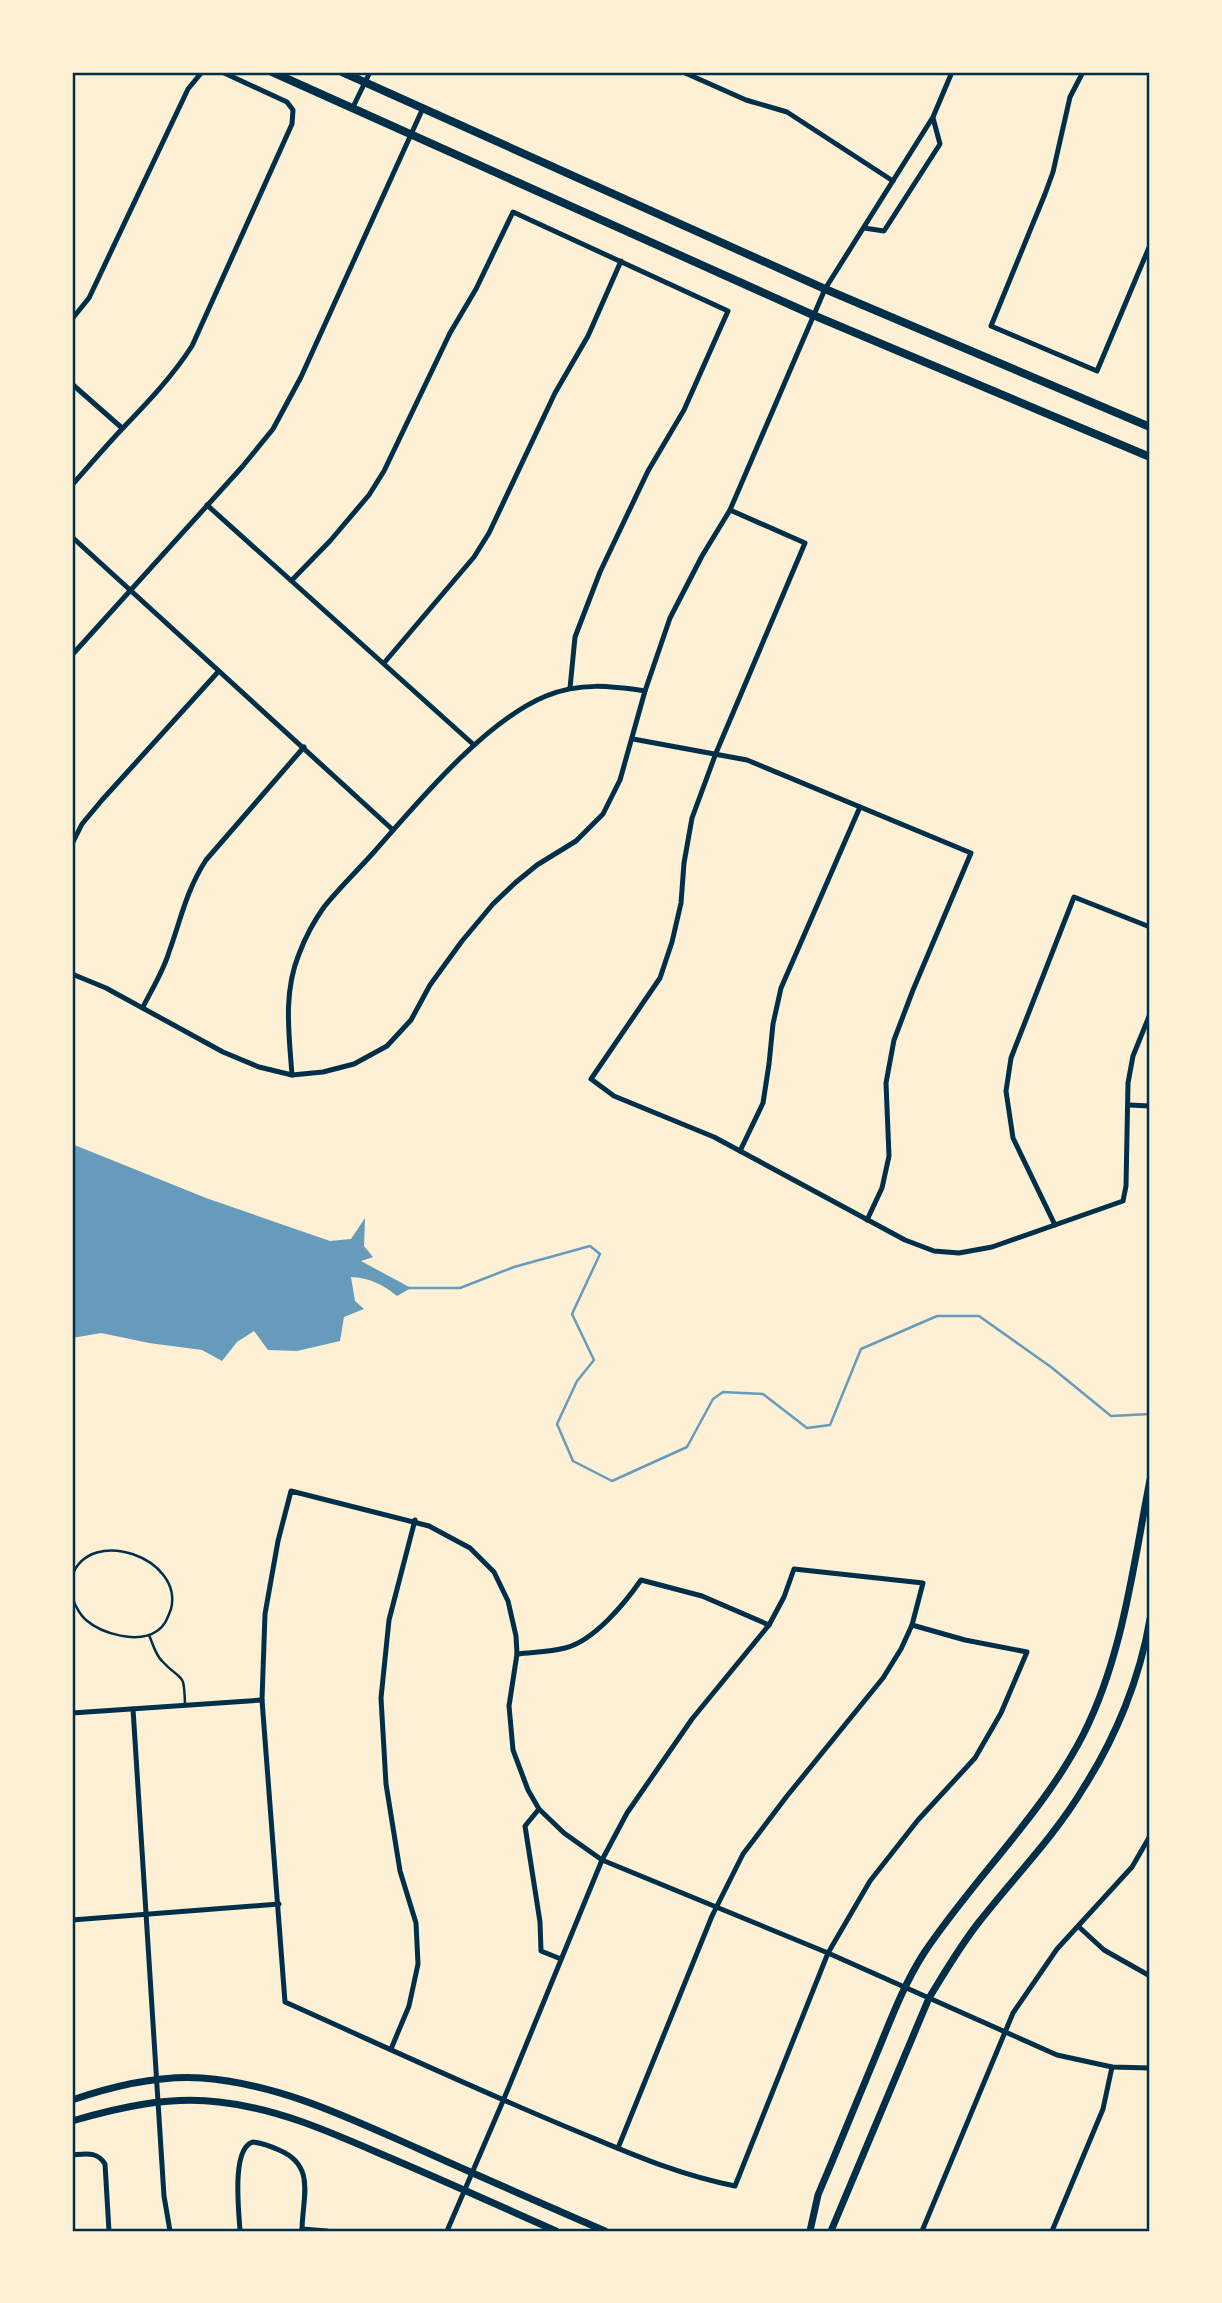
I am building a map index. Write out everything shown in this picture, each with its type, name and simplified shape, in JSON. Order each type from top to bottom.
[{"type":"main road","points":[[272,72],[813,315],[1150,457]]},
{"type":"main road","points":[[342,72],[825,289],[1150,427]]},
{"type":"street","points":[[72,485],[152,398],[192,346],[292,124],[293,110],[287,102],[222,72]]},
{"type":"street","points":[[354,107],[370,72]]},
{"type":"street","points":[[682,72],[746,100],[787,112],[893,181]]},
{"type":"street","points":[[72,975],[106,988],[223,1052],[259,1067],[292,1075],[323,1072],[354,1063],[387,1046],[411,1020],[430,985],[461,941],[493,904],[537,865],[576,841],[603,814],[620,780],[645,691],[670,618],[702,556],[730,510],[825,289],[933,117],[950,72]]},
{"type":"street","points":[[1083,72],[1070,97],[1045,194],[991,326],[1097,371],[1150,245]]},
{"type":"street","points":[[72,320],[89,298],[188,89],[200,73]]},
{"type":"street","points":[[72,655],[273,429],[301,377],[423,108]]},
{"type":"street","points":[[864,229],[884,231],[940,144],[933,117]]},
{"type":"street","points":[[292,580],[331,541],[361,505],[384,471],[450,333],[476,289],[513,212],[728,312],[684,410],[648,471],[600,572],[575,637],[570,688]]},
{"type":"street","points":[[384,663],[474,558],[489,533],[555,393],[588,336],[621,261]]},
{"type":"street","points":[[72,384],[122,428]]},
{"type":"street","points":[[207,505],[474,745]]},
{"type":"street","points":[[730,510],[805,543],[716,753],[692,818],[684,863],[681,903],[660,978],[591,1079],[614,1096],[740,1151],[867,1220],[934,1251],[959,1253],[992,1247],[1124,1201],[1128,1083],[1133,1056],[1150,1014]]},
{"type":"street","points":[[72,537],[393,830]]},
{"type":"street","points":[[72,844],[82,824],[102,800],[218,672]]},
{"type":"street","points":[[292,1075],[289,983],[299,955],[325,907],[393,830],[474,745],[527,706],[570,688],[608,685],[645,691]]},
{"type":"street","points":[[633,738],[747,760],[971,853],[894,1040],[886,1083],[889,1156],[882,1188],[867,1220]]},
{"type":"street","points":[[143,1007],[163,969],[193,879],[206,860],[304,747]]},
{"type":"street","points":[[740,1151],[763,1103],[773,1024],[782,988],[860,807]]},
{"type":"street","points":[[1055,1225],[1013,1138],[1006,1091],[1010,1058],[1074,897],[1150,927]]},
{"type":"street","points":[[1129,1105],[1150,1106]]},
{"type":"street","points":[[810,2231],[818,2195],[904,1987],[924,1953],[965,1897],[1060,1776],[1084,1734],[1108,1678],[1118,1643],[1150,1480]]},
{"type":"street","points":[[912,1625],[965,1640],[1027,1652],[1001,1713],[975,1758],[918,1820],[870,1881],[828,1953],[735,2186],[679,2173],[503,2101],[285,2002],[262,1700],[265,1615],[278,1541],[291,1491],[415,1520],[470,1548],[494,1572],[508,1601],[517,1654],[509,1706],[513,1750],[528,1790],[539,1809],[564,1833],[601,1860],[828,1953],[1057,2055],[1112,2067],[1150,2068]]},
{"type":"street","points":[[391,2049],[410,2006],[418,1964],[416,1923],[400,1871],[386,1784],[381,1698],[389,1620],[415,1520]]},
{"type":"street","points":[[447,2231],[601,1860],[627,1812],[692,1719],[769,1625],[784,1597],[794,1569],[923,1583],[912,1625],[883,1678],[786,1796],[743,1854],[716,1908],[618,2148]]},
{"type":"street","points":[[517,1654],[568,1648],[601,1627],[623,1605],[641,1580],[702,1596],[769,1625]]},
{"type":"street","points":[[831,2231],[929,1998],[950,1962],[978,1923],[1084,1788],[1111,1739],[1134,1680],[1150,1619]]},
{"type":"street","points":[[72,1713],[262,1700]]},
{"type":"street","points":[[133,1709],[164,2196],[170,2231]]},
{"type":"street","points":[[539,1809],[525,1826],[540,1922],[541,1951],[561,1959]]},
{"type":"street","points":[[922,2231],[1004,2030],[1041,1970],[1132,1867],[1150,1836]]},
{"type":"street","points":[[72,1920],[279,1904]]},
{"type":"street","points":[[1079,1927],[1104,1950],[1150,1976]]},
{"type":"street","points":[[1052,2231],[1103,2109],[1112,2067]]},
{"type":"street","points":[[72,2100],[157,2079],[192,2078],[226,2081],[296,2097],[605,2231]]},
{"type":"street","points":[[72,2121],[158,2101],[219,2102],[275,2112],[323,2129],[556,2231]]},
{"type":"street","points":[[240,2231],[239,2170],[244,2146],[253,2142],[289,2154],[300,2164],[305,2173],[302,2230],[327,2231]]},
{"type":"street","points":[[72,2155],[92,2153],[100,2157],[105,2164],[109,2231]]},
{"type":"lane","points":[[72,1576],[74,1568],[85,1558],[97,1552],[116,1550],[132,1554],[154,1565],[170,1584],[173,1597],[164,1625],[149,1635],[133,1637],[98,1628],[85,1620],[72,1597]]},
{"type":"lane","points":[[149,1635],[163,1663],[180,1675],[184,1684],[185,1704]]},
{"type":"water","points":[[72,1144],[206,1198],[330,1241],[351,1239],[365,1218],[364,1246],[373,1257],[361,1261],[411,1288],[397,1296],[376,1282],[351,1277],[355,1301],[364,1309],[344,1317],[340,1341],[297,1351],[268,1350],[254,1331],[237,1342],[222,1361],[202,1350],[101,1333],[72,1338]]},
{"type":"waterway","points":[[408,1288],[460,1288],[514,1267],[590,1246],[600,1254],[572,1314],[594,1360],[577,1381],[557,1424],[573,1461],[612,1481],[687,1447],[713,1399],[723,1392],[763,1394],[807,1428],[830,1425],[861,1349],[937,1316],[979,1316],[1051,1367],[1111,1416],[1150,1414]]}]
